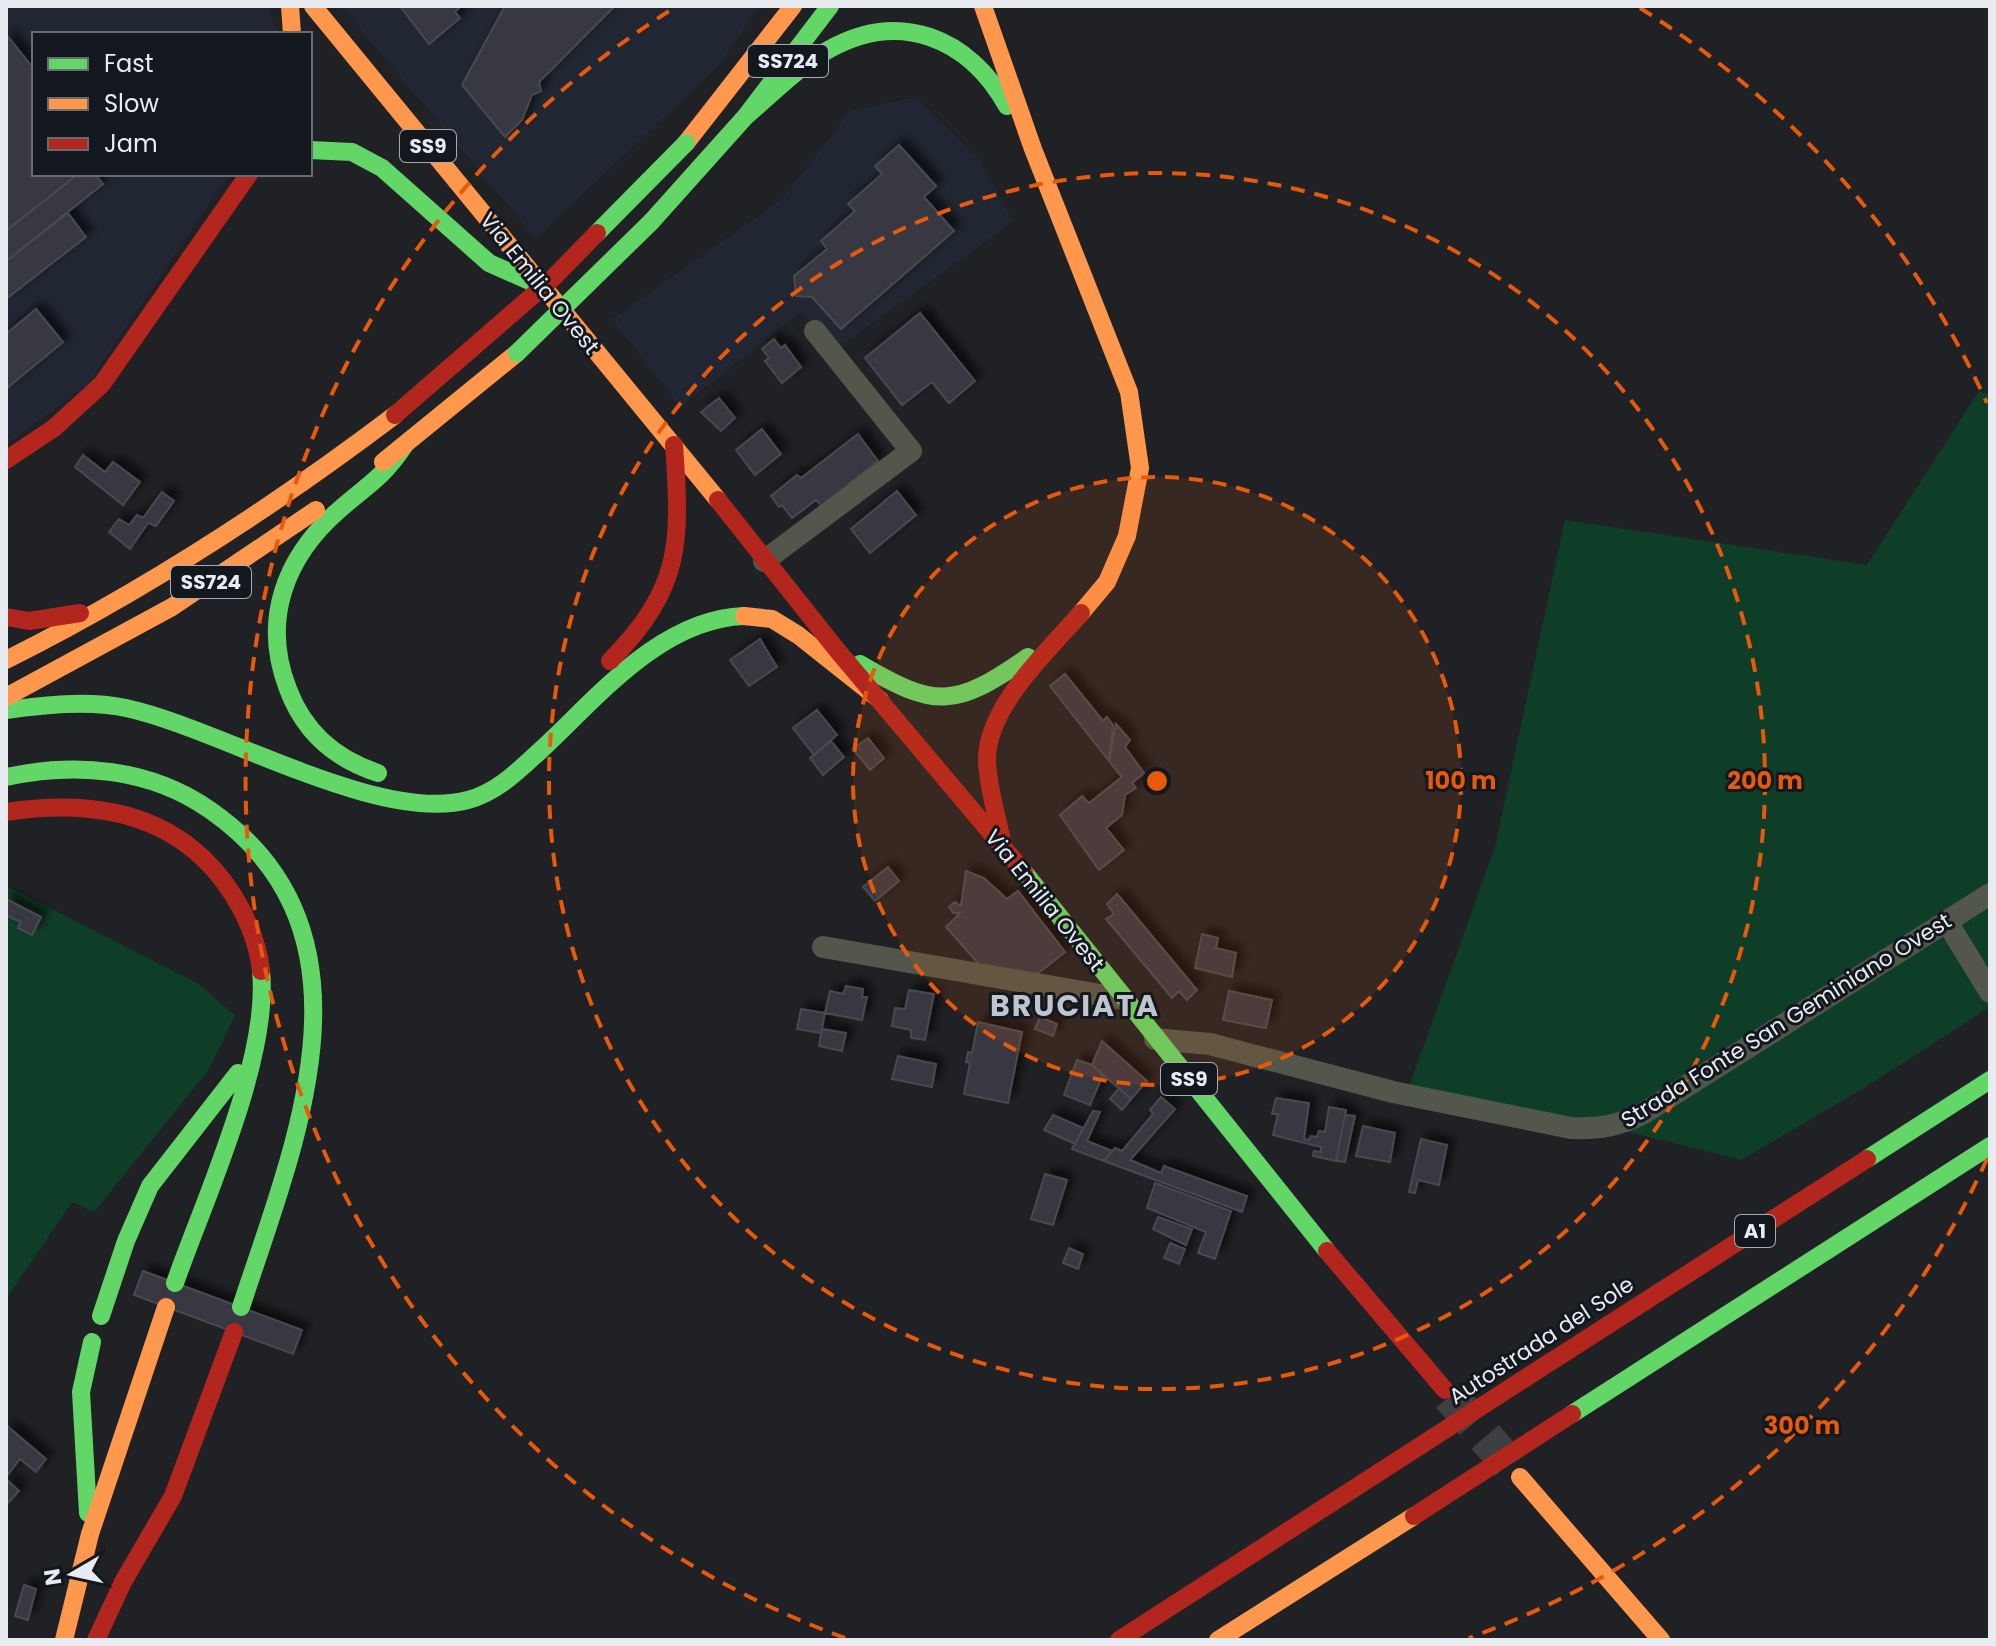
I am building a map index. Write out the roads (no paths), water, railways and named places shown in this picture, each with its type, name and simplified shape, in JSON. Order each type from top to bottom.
[{"type":"main road","points":[[290,6],[292,32]]},
{"type":"main road","name":"Via Emilia Ovest","points":[[313,6],[674,445],[837,650],[1003,846],[1376,1312],[1445,1390]]},
{"type":"main road","name":"SS724","points":[[6,660],[65,632],[289,494],[395,415],[553,278],[686,143],[793,6]]},
{"type":"main road","name":"SS724","points":[[6,697],[172,607],[256,552],[409,442],[517,353],[578,296],[704,164],[746,116],[830,6]]},
{"type":"main road","points":[[983,6],[1009,72],[1033,149],[1129,392],[1139,444],[1138,490],[1127,536],[1107,582],[1013,692],[991,736],[987,759],[989,783],[1003,846]]},
{"type":"main road","points":[[746,116],[836,45],[861,36],[909,32],[948,44],[989,75],[1033,149]]},
{"type":"main road","points":[[312,150],[352,152],[382,168],[489,263],[543,287]]},
{"type":"main road","points":[[6,460],[54,428],[102,384],[247,179]]},
{"type":"main road","points":[[399,777],[372,771],[342,758],[317,738],[304,722],[279,669],[275,613],[283,582],[307,541],[343,507],[378,482],[409,442]]},
{"type":"main road","points":[[498,763],[631,641],[664,594],[676,562],[679,537],[674,445]]},
{"type":"main road","points":[[6,617],[29,621],[105,607]]},
{"type":"main road","points":[[6,710],[57,703],[126,708],[373,795],[427,804],[468,800],[506,782],[633,665],[678,634],[714,619],[742,616],[772,619],[798,635],[880,700]]},
{"type":"main road","points":[[837,650],[912,694],[944,700],[971,695],[994,682],[1074,623]]},
{"type":"main road","points":[[6,777],[35,769],[88,769],[136,776],[187,795],[231,823],[250,842],[291,904],[309,949],[313,984],[312,1049],[305,1096],[241,1307]]},
{"type":"main road","points":[[6,812],[36,807],[87,807],[132,815],[173,833],[219,875],[240,908],[260,956],[261,1032],[235,1116],[175,1283]]},
{"type":"main road","points":[[101,1316],[126,1241],[150,1186],[252,1056]]},
{"type":"main road","name":"Autostrada del Sole","points":[[1119,1640],[1990,1080]]},
{"type":"main road","name":"A1","points":[[1218,1640],[1990,1146]]},
{"type":"main road","points":[[64,1640],[90,1534],[166,1307]]},
{"type":"main road","points":[[96,1640],[123,1582],[173,1496],[234,1332]]},
{"type":"main road","points":[[90,1534],[81,1392],[92,1342]]},
{"type":"main road","points":[[1520,1477],[1661,1640]]},
{"type":"street","points":[[764,561],[911,451],[815,331]]},
{"type":"street","name":"Strada Fonte San Geminiano Ovest","points":[[1155,1039],[1210,1044],[1393,1092],[1571,1128],[1599,1129],[1620,1125],[1644,1113],[1990,894]]},
{"type":"street","points":[[1947,922],[1990,992]]},
{"type":"street","points":[[823,947],[1123,999]]},
{"type":"tunnel","points":[[1450,1396],[1520,1477]]},
{"type":"district","name":"BRUCIATA","points":[[1075,1006]]}]
